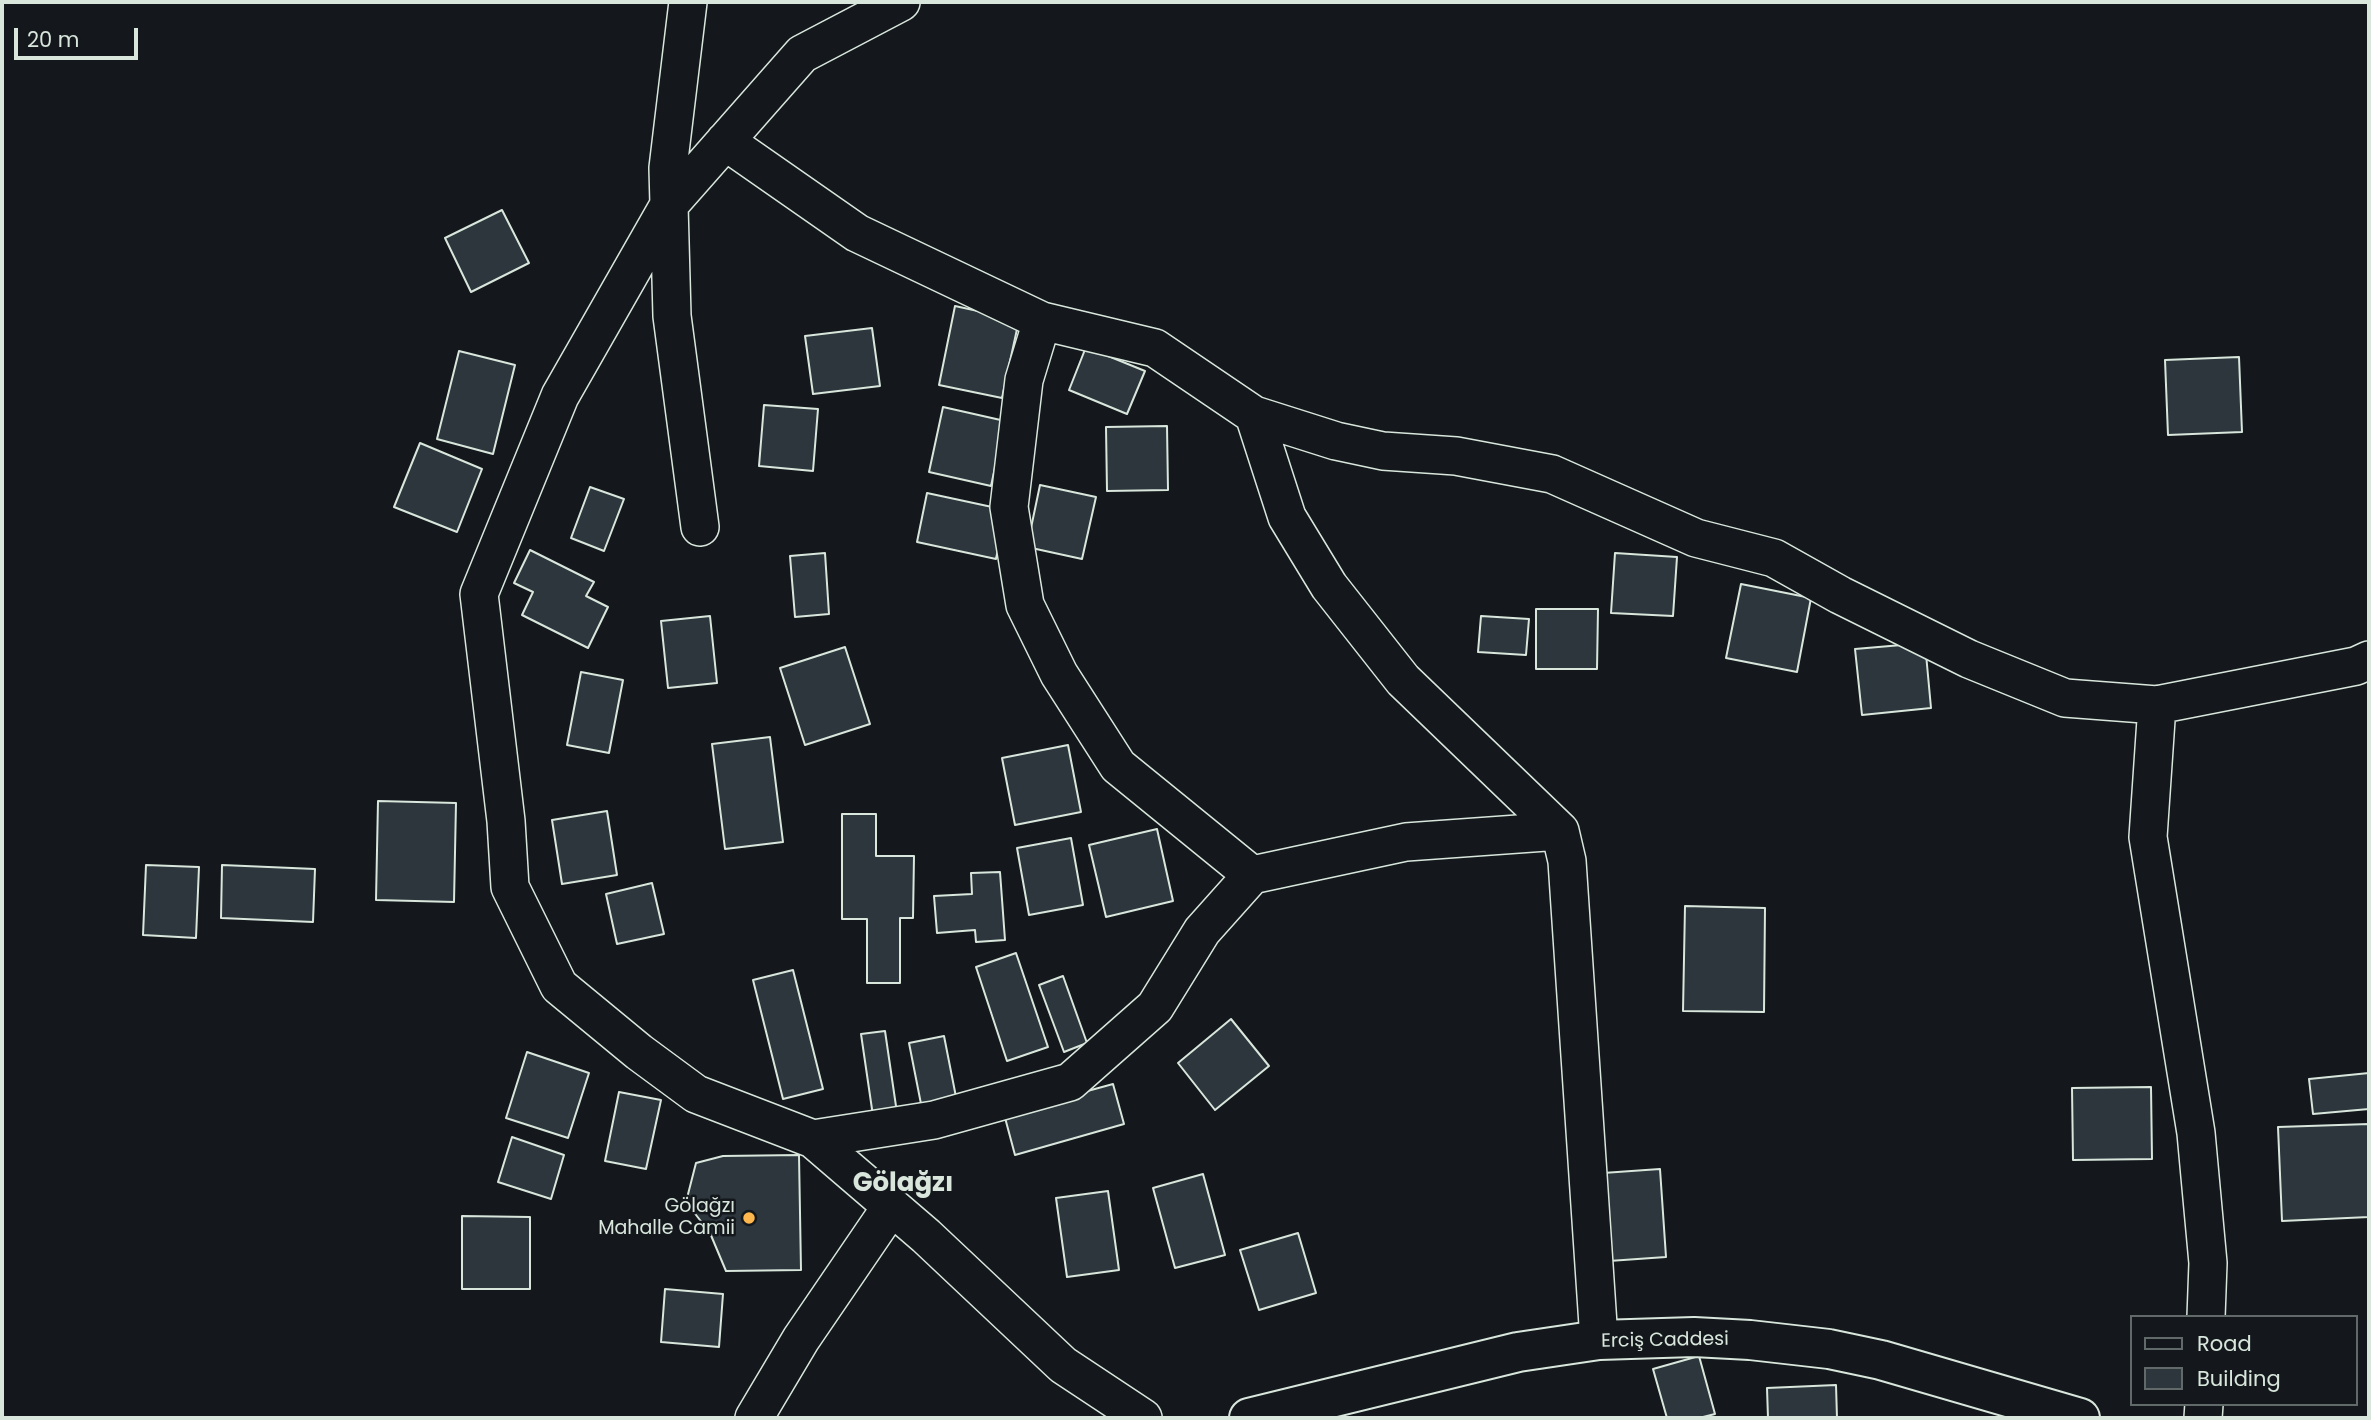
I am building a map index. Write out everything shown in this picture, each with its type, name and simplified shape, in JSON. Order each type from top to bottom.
[{"type":"street","points":[[688,2],[668,168],[668,205],[672,316],[700,527]]},
{"type":"street","points":[[901,2],[802,54],[668,205],[560,396],[479,594],[506,821],[510,887],[559,986],[639,1052],[696,1094],[813,1139],[926,1236],[1063,1365],[1143,1418]]},
{"type":"street","points":[[725,141],[857,233],[1042,320],[1155,348],[1254,415],[1336,441],[1382,452],[1456,456],[1552,474],[1696,538],[1774,558],[1840,595],[1969,659],[2065,698],[2157,705],[2356,666],[2369,660]]},
{"type":"street","points":[[1042,320],[1024,380],[1009,507],[1025,605],[1059,674],[1118,766],[1252,875]]},
{"type":"street","points":[[1254,415],[1287,517],[1329,586],[1404,680],[1560,831],[1567,861],[1599,1340]]},
{"type":"street","points":[[2157,705],[2148,837],[2196,1133],[2208,1263],[2206,1315]]},
{"type":"street","points":[[813,1139],[934,1120],[1070,1082],[1155,1007],[1202,932],[1252,875],[1406,842],[1560,831]]},
{"type":"street","points":[[754,1418],[801,1339],[891,1207]]},
{"type":"street","name":"Erciş Caddesi","points":[[1250,1418],[1518,1352],[1599,1340],[1694,1337],[1829,1349],[1881,1360],[2080,1418]]},
{"type":"building","points":[[502,210],[529,263],[471,292],[445,238]]},
{"type":"building","points":[[955,306],[1019,320],[1002,398],[939,385]]},
{"type":"building","points":[[872,328],[880,386],[813,394],[805,336]]},
{"type":"building","points":[[1086,347],[1145,371],[1127,414],[1069,390]]},
{"type":"building","points":[[459,351],[515,365],[493,454],[437,439]]},
{"type":"building","points":[[2239,357],[2242,432],[2168,435],[2165,360]]},
{"type":"building","points":[[764,405],[818,409],[813,471],[759,466]]},
{"type":"building","points":[[943,407],[1005,421],[991,486],[929,472]]},
{"type":"building","points":[[1167,426],[1168,490],[1107,491],[1106,427]]},
{"type":"building","points":[[420,443],[482,469],[457,532],[394,507]]},
{"type":"building","points":[[1040,485],[1096,497],[1082,559],[1027,547]]},
{"type":"building","points":[[590,487],[624,499],[604,551],[571,538]]},
{"type":"building","points":[[927,493],[1006,510],[996,559],[917,542]]},
{"type":"building","points":[[530,550],[594,582],[586,596],[608,607],[588,648],[522,615],[533,592],[514,583]]},
{"type":"building","points":[[825,553],[829,614],[795,617],[790,556]]},
{"type":"building","points":[[1615,553],[1677,557],[1673,616],[1611,613]]},
{"type":"building","points":[[1741,584],[1811,598],[1797,672],[1726,658]]},
{"type":"building","points":[[1536,609],[1598,609],[1597,669],[1536,669]]},
{"type":"building","points":[[710,616],[717,683],[668,688],[661,621]]},
{"type":"building","points":[[1481,616],[1529,619],[1526,655],[1478,652]]},
{"type":"building","points":[[1925,643],[1931,708],[1862,715],[1855,649]]},
{"type":"building","points":[[845,647],[870,724],[805,745],[780,668]]},
{"type":"building","points":[[581,672],[623,680],[609,753],[567,745]]},
{"type":"building","points":[[770,737],[783,842],[725,849],[712,744]]},
{"type":"building","points":[[1068,745],[1081,812],[1015,825],[1002,758]]},
{"type":"building","points":[[378,801],[456,803],[454,902],[376,900]]},
{"type":"building","points":[[607,811],[617,875],[562,884],[552,820]]},
{"type":"building","points":[[842,814],[876,814],[876,856],[914,856],[913,918],[900,918],[900,983],[867,983],[867,919],[842,919]]},
{"type":"building","points":[[1157,829],[1173,901],[1106,917],[1089,845]]},
{"type":"building","points":[[1071,838],[1083,905],[1029,915],[1017,848]]},
{"type":"building","points":[[146,865],[199,867],[196,938],[143,935]]},
{"type":"building","points":[[222,865],[315,869],[313,922],[221,918]]},
{"type":"building","points":[[1000,872],[1005,940],[976,942],[975,930],[937,933],[934,896],[972,894],[971,873]]},
{"type":"building","points":[[652,883],[664,934],[617,944],[606,894]]},
{"type":"building","points":[[1685,906],[1765,908],[1764,1012],[1683,1011]]},
{"type":"building","points":[[1016,953],[1048,1047],[1007,1061],[976,967]]},
{"type":"building","points":[[793,970],[823,1089],[783,1099],[753,980]]},
{"type":"building","points":[[1063,976],[1087,1043],[1064,1052],[1039,985]]},
{"type":"building","points":[[1231,1019],[1269,1066],[1215,1110],[1178,1063]]},
{"type":"building","points":[[885,1031],[897,1113],[873,1116],[861,1034]]},
{"type":"building","points":[[944,1036],[957,1102],[922,1109],[909,1043]]},
{"type":"building","points":[[527,1052],[589,1073],[568,1138],[506,1118]]},
{"type":"building","points":[[2369,1073],[2369,1109],[2313,1114],[2309,1079]]},
{"type":"building","points":[[1113,1084],[1124,1124],[1015,1155],[1004,1114]]},
{"type":"building","points":[[2151,1087],[2152,1159],[2073,1160],[2072,1088]]},
{"type":"building","points":[[619,1092],[661,1100],[646,1169],[605,1161]]},
{"type":"building","points":[[2369,1124],[2369,1217],[2282,1221],[2278,1127]]},
{"type":"building","points":[[512,1137],[564,1155],[551,1199],[498,1182]]},
{"type":"building","name":"Gölağzı Mahalle Camii","points":[[799,1155],[801,1270],[726,1271],[710,1233],[686,1202],[696,1163],[723,1156]]},
{"type":"building","points":[[1660,1169],[1666,1257],[1609,1261],[1603,1173]]},
{"type":"building","points":[[1203,1174],[1225,1255],[1175,1268],[1153,1188]]},
{"type":"building","points":[[1108,1191],[1119,1270],[1067,1277],[1056,1198]]},
{"type":"building","points":[[462,1216],[530,1217],[530,1289],[462,1289]]},
{"type":"building","points":[[1298,1233],[1316,1293],[1259,1310],[1240,1250]]},
{"type":"building","points":[[665,1289],[723,1294],[719,1347],[661,1342]]},
{"type":"building","points":[[1699,1356],[1715,1414],[1699,1418],[1667,1418],[1653,1369]]},
{"type":"building","points":[[1836,1385],[1837,1418],[1768,1418],[1767,1388]]},
{"type":"place","name":"Gölağzı Mahalle Camii","points":[[749,1218]]},
{"type":"district","name":"Gölağzı","points":[[903,1184]]}]
